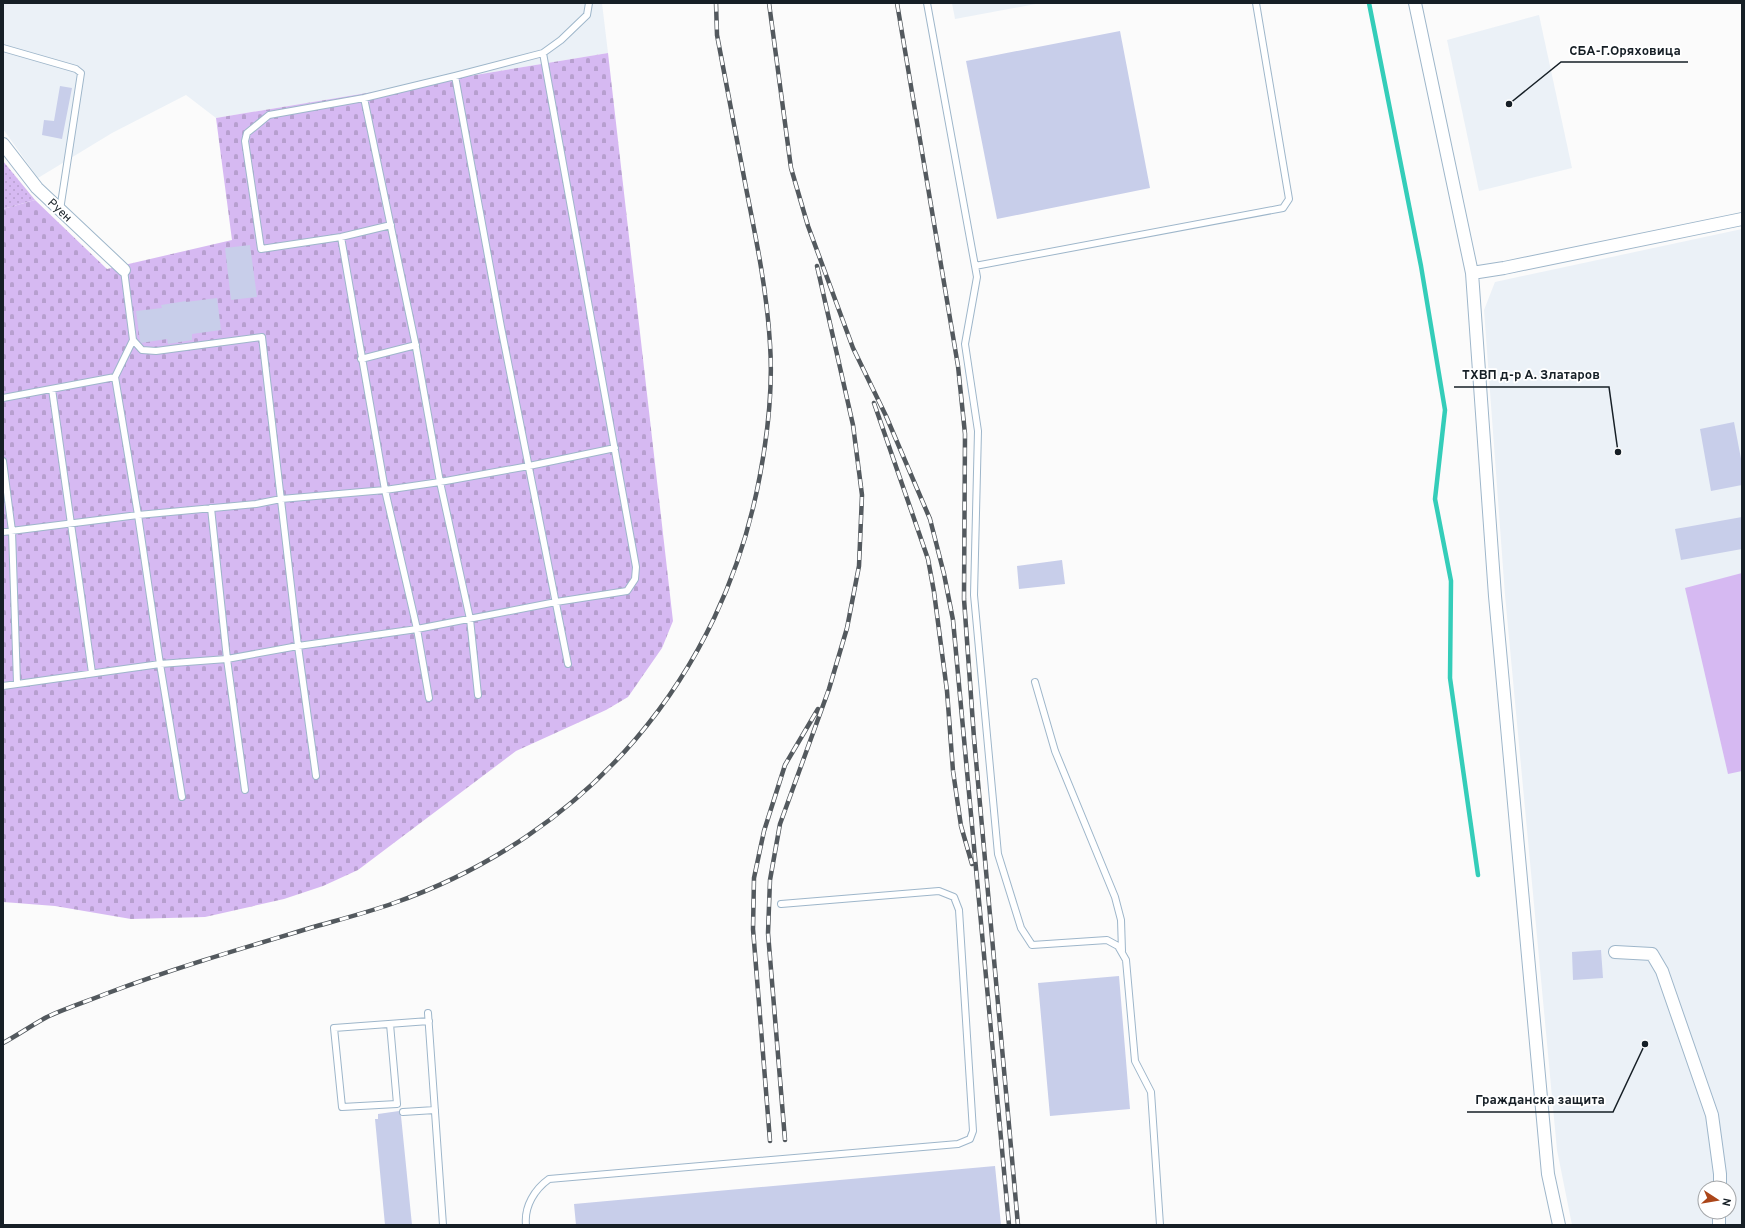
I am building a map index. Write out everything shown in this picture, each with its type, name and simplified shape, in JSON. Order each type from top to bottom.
[{"type":"street","points":[[1415,3],[1472,273],[1495,596],[1548,1174],[1559,1225]]},
{"type":"street","name":"Руен","points":[[3,144],[37,188],[124,270]]},
{"type":"street","points":[[1472,273],[1504,268],[1742,219]]},
{"type":"street","points":[[1615,952],[1652,954],[1662,971],[1712,1115],[1720,1180]]},
{"type":"lane","points":[[391,225],[341,237],[261,249],[245,141],[247,132],[269,115],[364,98],[543,53],[561,40],[587,15],[589,3]]},
{"type":"lane","points":[[927,3],[977,278],[965,344],[978,431],[974,595],[998,854],[1021,928],[1032,945],[1107,940],[1118,946],[1126,960],[1135,1061],[1151,1092],[1160,1225]]},
{"type":"lane","points":[[975,266],[1283,208],[1289,199],[1256,3]]},
{"type":"lane","points":[[3,48],[76,69],[81,73],[60,210]]},
{"type":"lane","points":[[3,686],[160,664],[227,659],[298,646],[417,629],[556,602],[627,591],[635,579],[636,567],[543,53]]},
{"type":"lane","points":[[455,76],[501,327],[568,664]]},
{"type":"lane","points":[[364,98],[416,345],[440,482],[470,619],[478,695]]},
{"type":"lane","points":[[341,237],[385,490],[417,629],[429,698]]},
{"type":"lane","points":[[124,270],[133,340],[115,377],[182,797]]},
{"type":"lane","points":[[133,340],[142,350],[156,351],[262,337],[298,646],[316,776]]},
{"type":"lane","points":[[361,359],[416,345]]},
{"type":"lane","points":[[3,398],[115,377]]},
{"type":"lane","points":[[52,389],[92,673]]},
{"type":"lane","points":[[3,532],[138,515],[256,504],[281,499],[385,490],[529,466],[615,448]]},
{"type":"lane","points":[[3,461],[12,531],[17,684]]},
{"type":"lane","points":[[211,508],[227,659],[245,790]]},
{"type":"lane","points":[[1035,682],[1055,751],[1115,897],[1121,920],[1122,953]]},
{"type":"lane","points":[[526,1225],[530,1201],[540,1186],[550,1179],[958,1144],[970,1139],[973,1131],[959,910],[954,898],[939,892],[781,904]]},
{"type":"lane","points":[[428,1013],[443,1225]]},
{"type":"lane","points":[[390,1024],[396,1104],[342,1107],[334,1028],[429,1021]]},
{"type":"lane","points":[[403,1112],[435,1110]]},
{"type":"shaded area","points":[[3,3],[602,3],[608,53],[216,118],[186,95],[112,133],[38,178],[3,129]]},
{"type":"shaded area","points":[[952,3],[1041,3],[955,19]]},
{"type":"shaded area","points":[[1539,15],[1572,168],[1479,191],[1447,40]]},
{"type":"shaded area","points":[[1742,229],[1742,1225],[1572,1225],[1557,1150],[1505,595],[1484,310],[1495,282]]},
{"type":"green space","points":[[608,53],[673,621],[662,648],[628,697],[606,710],[516,751],[358,870],[323,886],[284,899],[205,917],[131,919],[55,906],[3,902],[3,209],[35,200],[107,269],[232,240],[216,118]]},
{"type":"green space","points":[[3,161],[35,200],[3,209]]},
{"type":"green space","points":[[1742,573],[1742,771],[1728,774],[1685,588]]},
{"type":"building","points":[[1120,31],[1150,188],[997,219],[966,61]]},
{"type":"building","points":[[60,86],[72,88],[62,139],[42,135],[44,120],[54,121]]},
{"type":"building","points":[[250,245],[257,297],[231,300],[225,248]]},
{"type":"building","points":[[217,298],[221,330],[192,334],[192,340],[168,344],[167,339],[141,343],[136,311],[162,308],[161,305]]},
{"type":"building","points":[[1734,422],[1742,464],[1742,485],[1711,491],[1700,429]]},
{"type":"building","points":[[1742,517],[1742,549],[1681,560],[1675,529]]},
{"type":"building","points":[[1062,560],[1065,584],[1019,589],[1017,566]]},
{"type":"building","points":[[1601,950],[1603,978],[1573,980],[1572,952]]},
{"type":"building","points":[[1119,976],[1130,1109],[1050,1116],[1038,983]]},
{"type":"building","points":[[399,1111],[401,1116],[412,1225],[385,1225],[375,1119],[378,1119],[378,1114]]},
{"type":"building","points":[[995,1166],[1001,1225],[576,1225],[574,1204]]},
{"type":"waterway","points":[[1369,3],[1421,266],[1445,410],[1435,499],[1451,581],[1450,678],[1478,875]]},
{"type":"railway","points":[[3,1043],[47,1017],[108,993],[212,958],[394,903],[464,873],[527,836],[585,791],[636,739],[679,681],[714,618],[742,549],[760,475],[767,426],[771,377],[769,325],[764,287],[717,35],[716,3]]},
{"type":"railway","points":[[769,3],[791,168],[808,226],[853,348],[886,416],[930,519],[944,574],[953,620],[1009,1225]]},
{"type":"railway","points":[[897,3],[958,366],[965,434],[964,599],[974,738],[1018,1225]]},
{"type":"railway","points":[[785,1140],[768,933],[770,880],[780,824],[829,689],[847,628],[859,566],[862,495],[853,425],[817,266]]},
{"type":"railway","points":[[874,403],[928,559],[934,592],[947,691],[953,771],[961,826],[972,864]]},
{"type":"railway","points":[[770,1141],[753,929],[754,878],[764,831],[785,765],[818,709]]},
{"type":"place","name":"СБА-Г.Оряховица","points":[[1509,104]]},
{"type":"place","name":"ТХВП д-р А. Златаров","points":[[1618,452]]},
{"type":"place","name":"Гражданска защита","points":[[1645,1044]]}]
